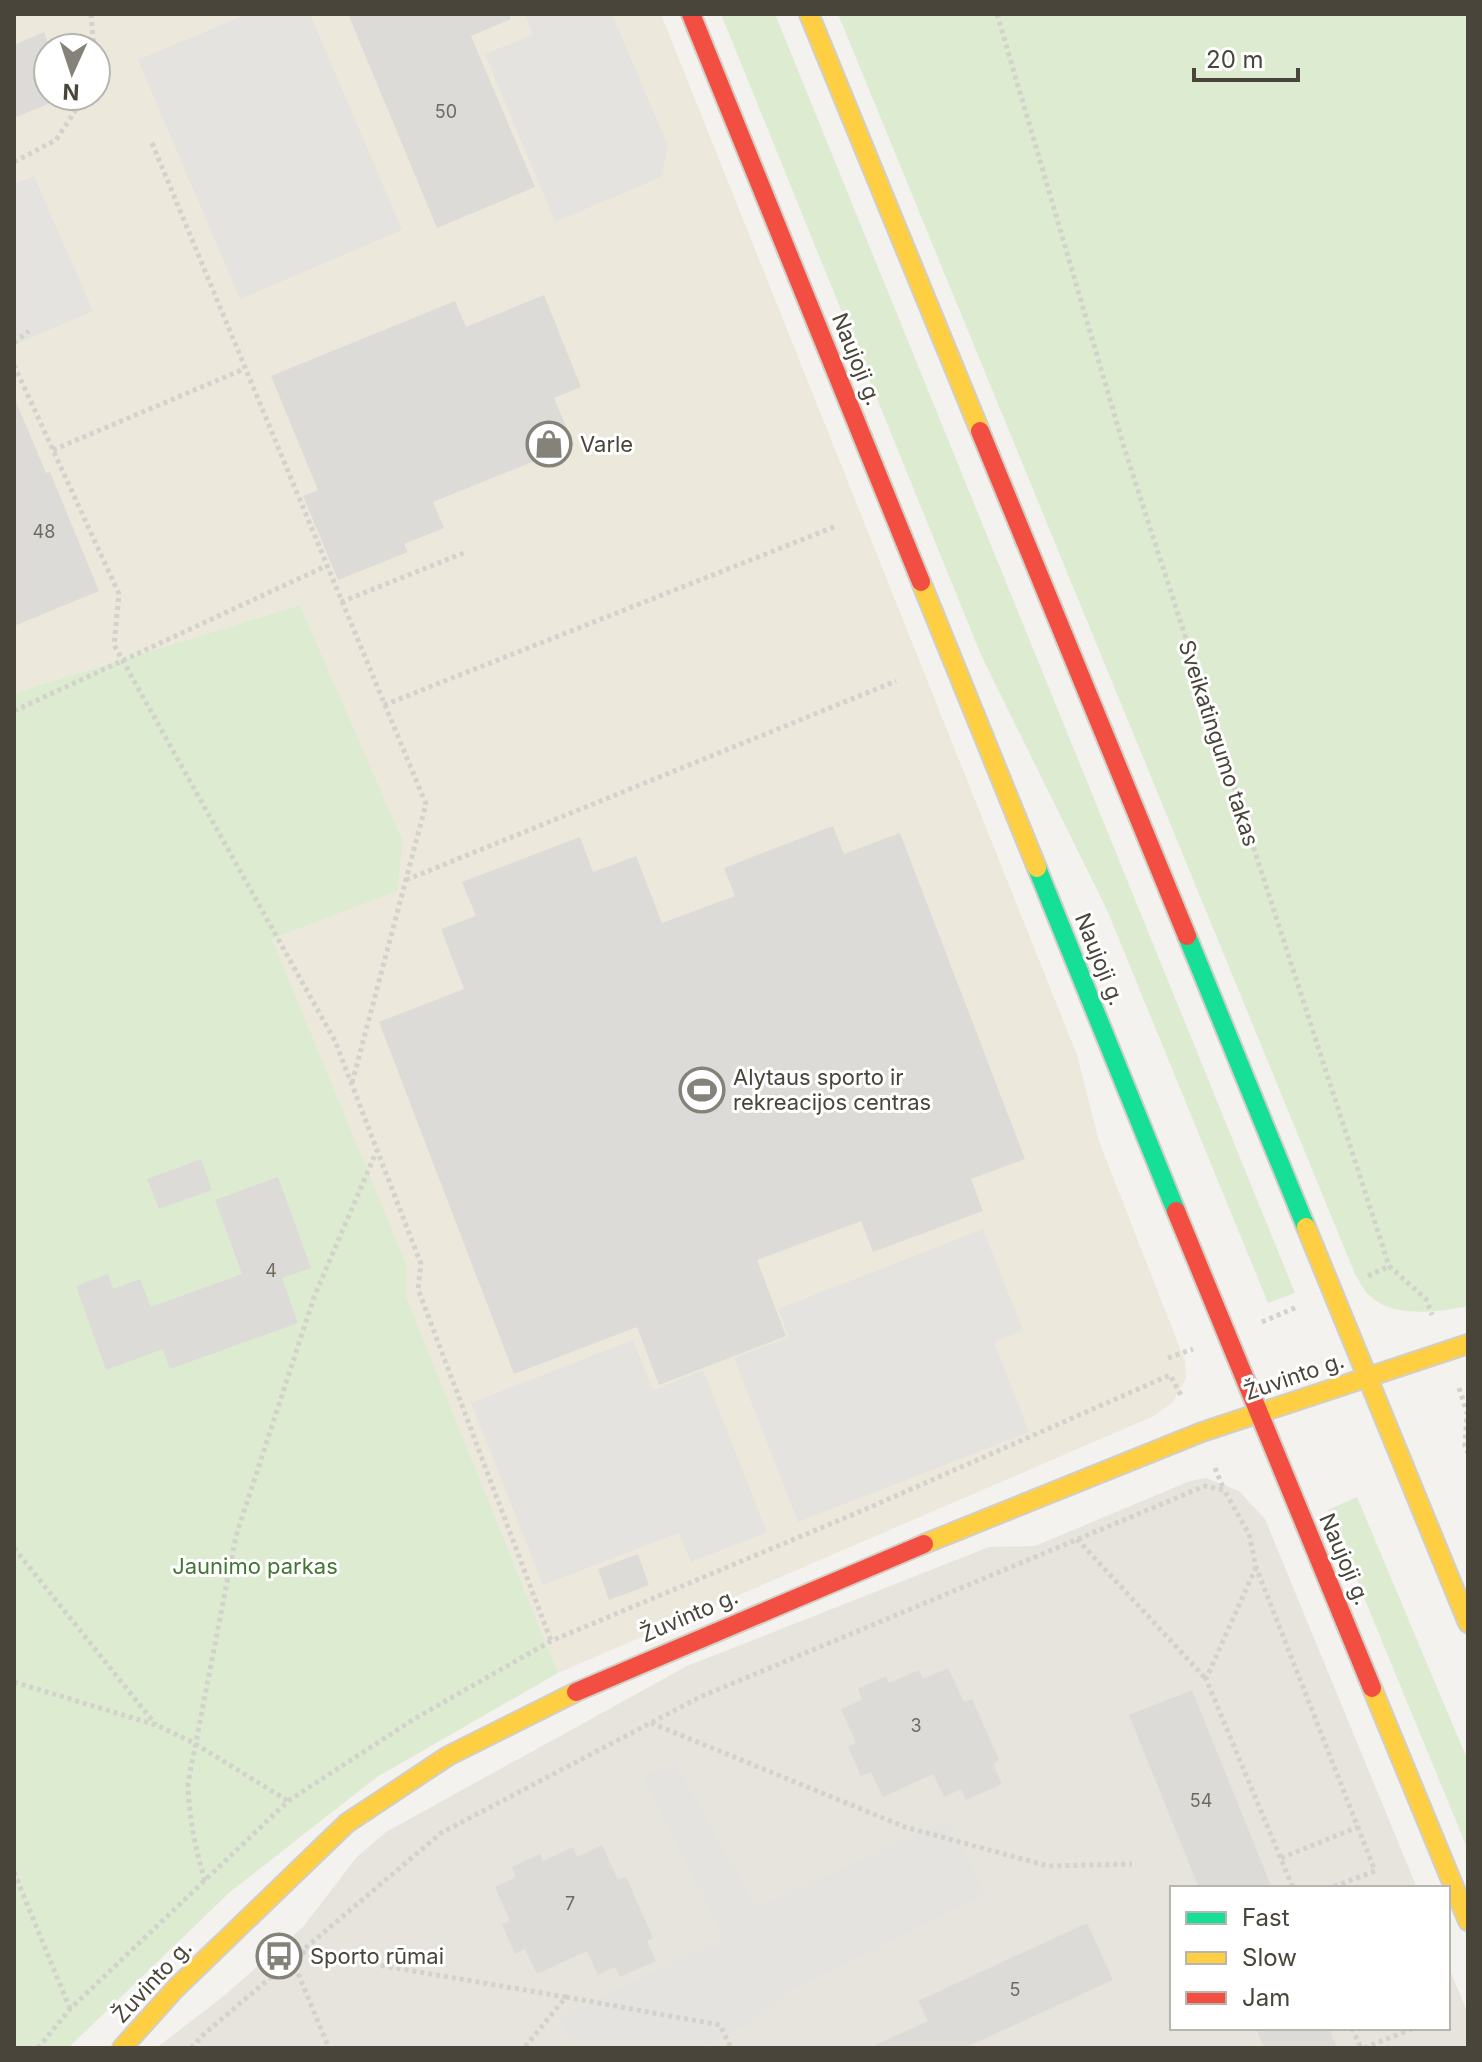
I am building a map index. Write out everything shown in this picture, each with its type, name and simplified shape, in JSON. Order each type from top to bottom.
[{"type":"main road","name":"Naujoji g.","points":[[691,14],[1227,1336],[1468,1921]]},
{"type":"main road","points":[[809,14],[1468,1623]]},
{"type":"main road","name":"Žuvinto g.","points":[[122,2048],[176,1988],[347,1823],[448,1756],[596,1682],[734,1621],[1202,1432],[1445,1349],[1468,1344]]},
{"type":"path","name":"Sveikatingumo takas","points":[[997,14],[1123,444],[1389,1266]]},
{"type":"path","points":[[14,162],[56,140],[74,112]]},
{"type":"path","points":[[152,143],[426,804],[352,1084]]},
{"type":"path","points":[[14,343],[29,331]]},
{"type":"path","points":[[14,365],[119,594],[114,645],[335,1041],[421,1264],[418,1289],[551,1641]]},
{"type":"path","points":[[53,450],[244,369]]},
{"type":"path","points":[[384,705],[834,527]]},
{"type":"path","points":[[341,602],[466,552]]},
{"type":"path","points":[[14,711],[326,566]]},
{"type":"path","points":[[406,880],[896,681]]},
{"type":"path","points":[[205,1881],[189,1816],[188,1783],[236,1536],[314,1297],[377,1150]]},
{"type":"path","points":[[1168,1358],[1333,1292],[1389,1266],[1426,1299],[1468,1412],[1465,1446],[1468,1453]]},
{"type":"path","points":[[191,2048],[441,1833],[700,1697],[1205,1486],[1224,1490],[1249,1534],[1256,1567],[1375,1871],[1335,1886]]},
{"type":"path","points":[[1077,1539],[1206,1679],[1292,1886]]},
{"type":"path","points":[[14,1548],[156,1725]]},
{"type":"path","points":[[1206,1679],[1256,1567]]},
{"type":"path","points":[[14,1682],[156,1725],[194,1743],[288,1801]]},
{"type":"path","points":[[650,1723],[905,1827],[1048,1866],[1132,1864]]},
{"type":"path","points":[[1281,1858],[1358,1827]]},
{"type":"path","points":[[14,1872],[70,2009]]},
{"type":"path","points":[[301,1952],[720,2025],[731,2048]]},
{"type":"path","points":[[292,1959],[329,2048]]},
{"type":"path","points":[[524,2048],[566,1997]]},
{"type":"path","points":[[1353,2030],[1362,2048],[1409,2030]]},
{"type":"shaded area","points":[[14,14],[661,14],[1077,1055],[1099,1141],[1185,1361],[1186,1379],[1173,1402],[1154,1416],[558,1673],[406,1296],[406,1263],[272,939],[396,891],[403,841],[300,605],[14,693]]},
{"type":"shaded area","points":[[247,14],[310,14],[402,230],[240,299],[138,60]]},
{"type":"shaded area","points":[[525,14],[612,14],[668,146],[661,177],[555,222],[485,54],[533,35]]},
{"type":"shaded area","points":[[34,176],[93,311],[14,345],[14,184]]},
{"type":"shaded area","points":[[983,1229],[1023,1330],[994,1342],[1029,1432],[798,1522],[734,1358],[789,1337],[778,1309]]},
{"type":"shaded area","points":[[633,1340],[653,1390],[703,1370],[767,1532],[691,1562],[679,1533],[543,1585],[471,1403]]},
{"type":"shaded area","points":[[1206,1478],[1239,1491],[1265,1519],[1416,1886],[1170,1886],[1170,2030],[1450,2030],[1450,1970],[1468,2014],[1468,2048],[156,2048],[220,1999],[303,1927],[356,1858],[386,1832],[687,1666],[989,1547],[1035,1546],[1190,1481]]},
{"type":"shaded area","points":[[676,1764],[756,1908],[949,1820],[985,1894],[794,1989],[745,2025],[701,2048],[576,2048],[560,2017],[725,1938],[642,1775]]},
{"type":"green space","points":[[721,14],[775,14],[1295,1293],[1268,1303],[1107,910],[981,655]]},
{"type":"green space","points":[[838,14],[1468,14],[1468,1306],[1417,1312],[1390,1308],[1369,1295],[1355,1274]]},
{"type":"green space","name":"Jaunimo parkas","points":[[300,605],[403,841],[397,891],[272,939],[406,1263],[406,1296],[558,1673],[377,1777],[230,1892],[68,2048],[14,2048],[14,693]]},
{"type":"green space","points":[[1357,1497],[1468,1761],[1468,1850],[1328,1510]]},
{"type":"building","points":[[348,14],[509,14],[511,19],[471,36],[535,187],[437,228]]},
{"type":"building","points":[[32,37],[32,111],[14,118],[14,45]]},
{"type":"building","points":[[544,295],[581,387],[554,398],[574,445],[433,502],[444,528],[404,544],[408,552],[338,580],[303,496],[318,490],[271,376],[455,301],[466,327]]},
{"type":"building","points":[[14,397],[46,473],[50,472],[99,591],[14,626]]},
{"type":"building","name":"Alytaus sporto ir rekreacijos centras","points":[[833,826],[844,854],[900,833],[1025,1159],[971,1179],[983,1211],[873,1252],[861,1221],[757,1260],[786,1336],[659,1385],[637,1327],[514,1374],[379,1022],[464,989],[441,929],[476,916],[462,882],[580,837],[593,872],[636,856],[662,923],[735,896],[724,868]]},
{"type":"building","points":[[201,1159],[212,1190],[159,1209],[147,1179]]},
{"type":"building","points":[[278,1177],[311,1268],[282,1278],[298,1323],[170,1369],[163,1349],[106,1370],[76,1286],[108,1274],[113,1289],[140,1279],[151,1307],[242,1274],[215,1200]]},
{"type":"building","points":[[638,1554],[649,1585],[609,1600],[598,1569]]},
{"type":"building","points":[[948,1668],[964,1702],[972,1699],[999,1760],[993,1764],[1002,1784],[966,1800],[961,1789],[944,1797],[933,1774],[883,1797],[871,1772],[861,1776],[848,1747],[856,1743],[841,1709],[862,1700],[858,1689],[886,1676],[889,1683],[919,1670],[923,1679]]},
{"type":"building","points":[[1192,1690],[1271,1886],[1198,1886],[1129,1715]]},
{"type":"building","points":[[602,1845],[618,1880],[626,1877],[653,1938],[647,1941],[656,1961],[620,1977],[615,1967],[598,1975],[587,1951],[537,1974],[525,1949],[515,1954],[502,1924],[510,1921],[495,1887],[516,1877],[512,1867],[540,1854],[543,1861],[573,1847],[577,1857]]},
{"type":"building","points":[[1087,1923],[1113,1980],[964,2048],[869,2048],[928,2021],[918,2001]]},
{"type":"building","points":[[1257,2030],[1330,2030],[1337,2048],[1264,2048]]},
{"type":"traffic: fast","points":[[1037,868],[1176,1211]]},
{"type":"traffic: fast","points":[[1187,936],[1306,1227]]},
{"type":"traffic: slow","points":[[809,14],[980,431]]},
{"type":"traffic: slow","points":[[921,582],[1037,868]]},
{"type":"traffic: slow","points":[[1306,1227],[1468,1623]]},
{"type":"traffic: slow","points":[[924,1544],[1202,1432],[1468,1344]]},
{"type":"traffic: slow","points":[[1372,1688],[1468,1921]]},
{"type":"traffic: slow","points":[[122,2048],[176,1988],[347,1823],[448,1756],[576,1692]]},
{"type":"traffic: jam","points":[[691,14],[921,582]]},
{"type":"traffic: jam","points":[[980,431],[1187,936]]},
{"type":"traffic: jam","points":[[1176,1211],[1372,1688]]},
{"type":"traffic: jam","points":[[576,1692],[924,1544]]},
{"type":"place","name":"Varle","points":[[549,444]]},
{"type":"place","name":"Alytaus sporto ir rekreacijos centras","points":[[702,1090]]},
{"type":"place","name":"Sporto rūmai","points":[[279,1956]]}]
